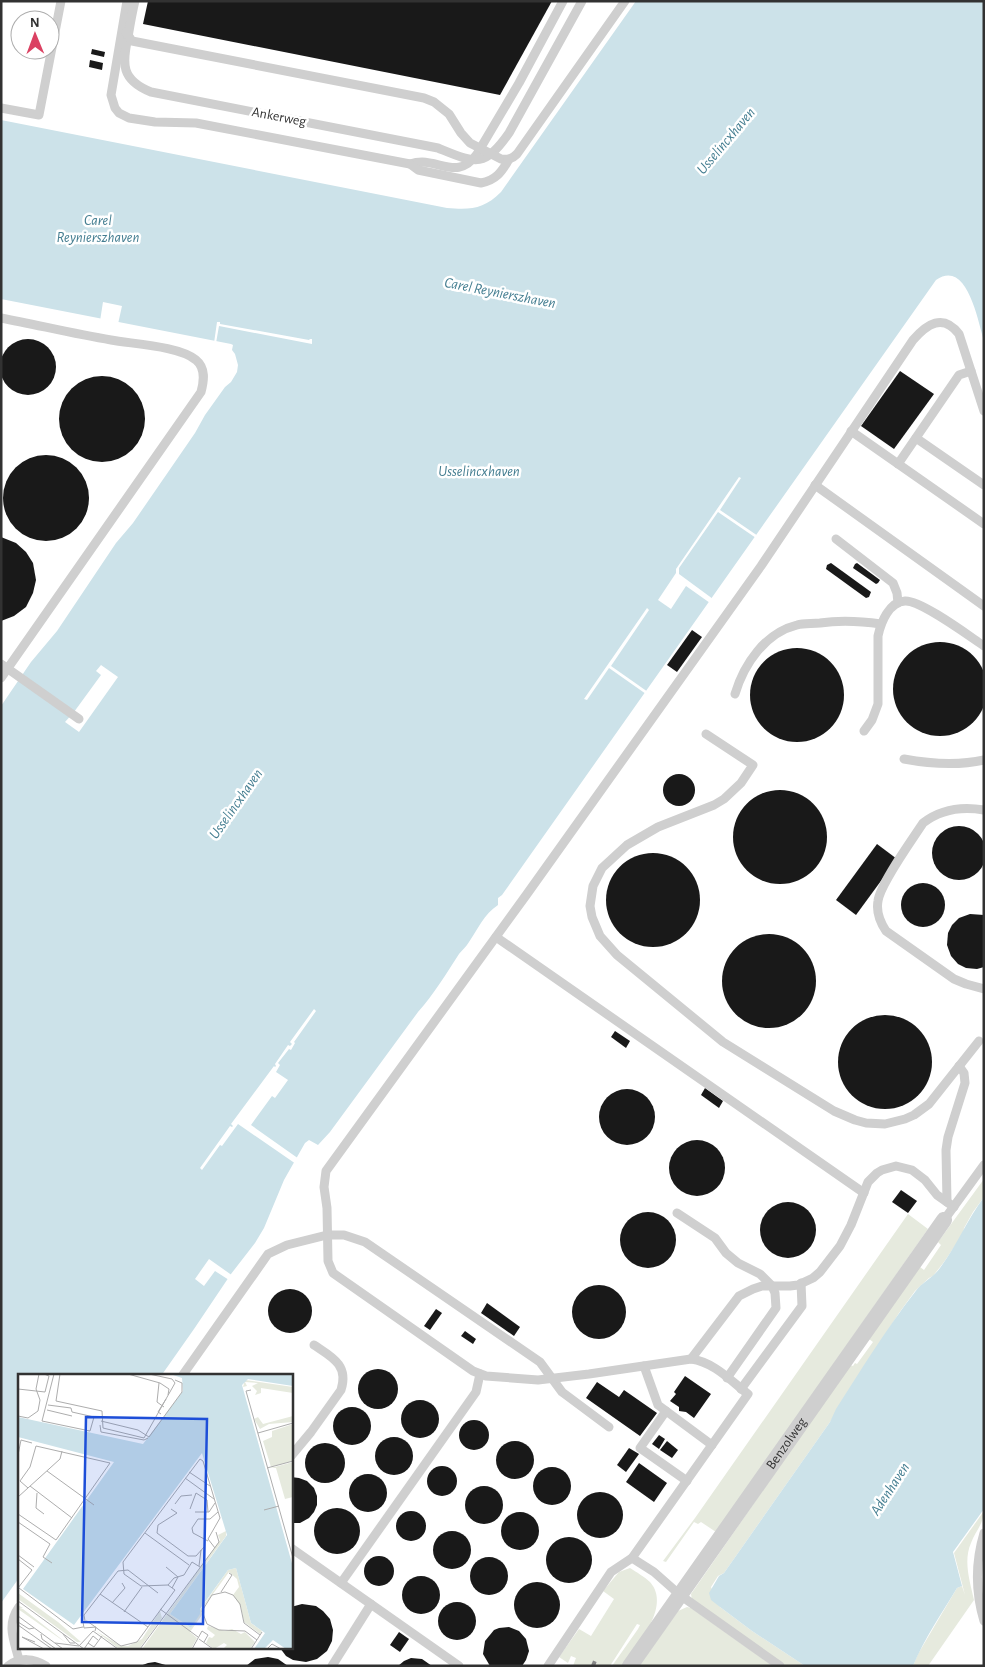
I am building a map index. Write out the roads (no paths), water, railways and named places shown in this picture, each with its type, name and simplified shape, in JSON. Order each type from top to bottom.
[{"type":"street","name":"Benzolweg","points":[[630,1666],[944,1220]]},
{"type":"lane","points":[[1,108],[39,116],[61,1]]},
{"type":"lane","name":"Ankerweg","points":[[127,1],[111,95],[115,108],[124,116],[156,122],[196,123],[410,164],[421,162],[447,167],[462,166],[473,159],[503,110],[563,1]]},
{"type":"lane","name":"Ankerweg","points":[[135,1],[124,64],[129,76],[142,88],[151,92],[438,148],[469,159],[485,158],[498,149],[509,133],[582,1]]},
{"type":"lane","name":"Ankerweg","points":[[410,164],[418,170],[481,183],[489,181],[500,174],[509,159],[517,154],[625,1]]},
{"type":"lane","points":[[123,22],[127,34],[132,41],[424,98],[449,114],[465,138],[501,159],[509,159]]},
{"type":"lane","points":[[1,318],[111,340],[146,344],[172,351],[196,360],[203,371],[204,380],[201,392],[4,666],[1,678]]},
{"type":"lane","points":[[548,1666],[611,1572],[632,1558],[748,1394],[712,1366],[691,1359],[538,1380],[480,1374],[467,1367],[333,1273],[328,1261],[324,1187],[326,1171],[496,937],[755,574],[913,340],[927,326],[940,322],[956,329],[961,338],[984,411]]},
{"type":"lane","points":[[898,464],[959,375],[972,371]]},
{"type":"lane","points":[[851,431],[984,524]]},
{"type":"lane","points":[[916,438],[984,485]]},
{"type":"lane","points":[[815,485],[984,606]]},
{"type":"lane","points":[[836,539],[893,583],[898,603]]},
{"type":"lane","points":[[864,731],[872,720],[878,704],[878,636],[881,624],[887,614],[898,603],[913,602],[934,613],[984,646]]},
{"type":"lane","points":[[735,694],[743,674],[754,655],[787,628],[806,624],[844,621],[881,624]]},
{"type":"lane","points":[[4,666],[79,719]]},
{"type":"lane","points":[[706,734],[753,765],[741,783],[724,799],[714,805],[658,826],[627,844],[602,868],[593,886],[590,906],[592,917],[600,936],[617,955],[723,1042],[834,1111],[855,1120],[866,1123],[885,1124],[914,1115],[929,1104],[979,1041]]},
{"type":"lane","points":[[904,759],[952,764],[984,760]]},
{"type":"lane","points":[[984,810],[952,809],[937,814],[923,823],[880,892],[877,906],[879,919],[886,930],[954,979],[984,989]]},
{"type":"lane","points":[[496,937],[864,1193]]},
{"type":"lane","points":[[951,1204],[946,1150],[964,1083],[964,1073],[959,1066]]},
{"type":"lane","points":[[944,1220],[951,1204],[984,1165]]},
{"type":"lane","points":[[691,1359],[739,1296],[753,1289],[801,1284],[820,1272],[840,1246],[851,1225],[868,1182],[876,1173],[889,1167],[904,1167],[919,1174],[937,1195],[951,1204]]},
{"type":"lane","points":[[677,1213],[715,1238],[726,1253],[738,1263],[760,1274],[772,1286],[775,1293],[776,1308],[727,1378]]},
{"type":"lane","points":[[183,1374],[268,1254],[287,1245],[327,1235],[344,1235],[365,1242],[540,1362],[562,1392],[609,1427]]},
{"type":"lane","points":[[741,1389],[802,1306],[801,1284]]},
{"type":"lane","points":[[292,1455],[311,1432],[342,1385],[342,1374],[336,1360],[314,1345]]},
{"type":"lane","points":[[644,1366],[658,1406],[712,1445]]},
{"type":"lane","points":[[340,1583],[476,1392],[480,1374]]},
{"type":"lane","points":[[666,1411],[640,1448],[687,1480]]},
{"type":"lane","points":[[984,1533],[978,1555],[976,1576],[979,1606],[984,1621]]},
{"type":"lane","points":[[292,1549],[340,1583],[369,1607],[459,1666]]},
{"type":"lane","points":[[632,1558],[654,1572],[680,1595],[780,1666]]},
{"type":"lane","points":[[332,1666],[369,1607]]},
{"type":"lane","points":[[18,1608],[12,1617],[11,1628],[19,1660]]},
{"type":"lane","points":[[8,1666],[19,1660],[27,1659],[46,1666]]},
{"type":"water","name":"Usselincxhaven","points":[[636,1],[984,1],[984,341],[974,307],[963,284],[956,277],[947,275],[936,280],[502,895],[498,898],[498,905],[485,917],[435,991],[330,1132],[318,1145],[309,1140],[305,1143],[284,1180],[264,1228],[255,1243],[231,1274],[162,1374],[18,1374],[18,1579],[1,1603],[1,706],[31,662],[57,631],[116,543],[133,523],[195,433],[205,415],[225,387],[231,382],[237,372],[238,365],[232,350],[233,345],[231,344],[1,299],[1,120],[447,208],[463,209],[477,207],[489,202],[501,192]]},
{"type":"water","name":"Adenhaven","points":[[984,1197],[984,1509],[953,1552],[962,1586],[957,1588],[939,1617],[913,1666],[805,1666],[720,1607],[711,1600],[709,1593],[719,1576],[724,1573],[830,1422],[836,1409],[894,1320],[918,1289],[937,1271],[946,1259]]},
{"type":"railway","points":[[593,1666],[595,1661]]},
{"type":"water label","name":"Carel Reynierszhaven","points":[[98,228]]},
{"type":"water label","name":"Carel Reynierszhaven","points":[[500,293]]}]
